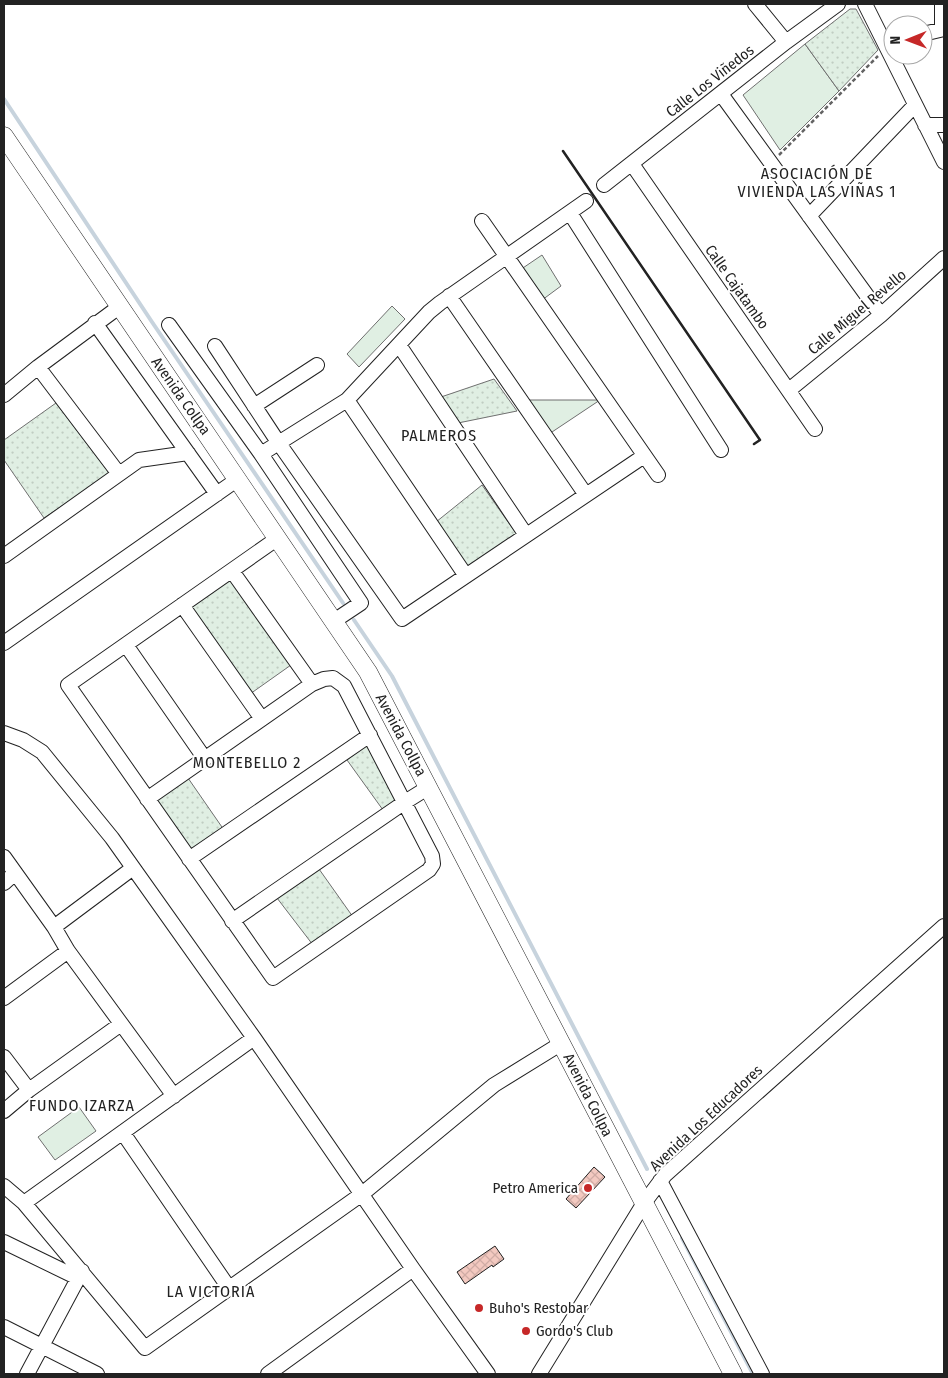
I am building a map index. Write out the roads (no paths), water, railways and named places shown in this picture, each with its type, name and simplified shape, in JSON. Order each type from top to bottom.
[{"type":"main road","name":"Avenida Collpa","points":[[4,136],[368,672],[733,1374]]},
{"type":"street","points":[[755,4],[786,42]]},
{"type":"street","name":"Calle Los Viñedos","points":[[604,185],[786,42],[838,4]]},
{"type":"street","points":[[864,4],[883,35]]},
{"type":"street","points":[[942,4],[943,29]]},
{"type":"street","points":[[898,65],[915,105],[944,162]]},
{"type":"street","points":[[721,94],[881,315]]},
{"type":"street","points":[[809,216],[915,105]]},
{"type":"street","points":[[925,125],[944,125]]},
{"type":"street","name":"Calle Cajatambo","points":[[632,164],[816,429]]},
{"type":"street","points":[[261,454],[347,400],[429,312],[449,296],[507,258],[586,201]]},
{"type":"street","points":[[570,213],[721,450]]},
{"type":"street","points":[[482,221],[658,475]]},
{"type":"street","name":"Calle Miguel Revello","points":[[789,390],[881,315],[944,258]]},
{"type":"street","points":[[449,296],[586,495]]},
{"type":"street","points":[[4,395],[38,367],[119,307]]},
{"type":"street","points":[[95,324],[217,494]]},
{"type":"street","points":[[169,325],[261,454],[361,603],[334,621]]},
{"type":"street","points":[[399,345],[526,536]]},
{"type":"street","points":[[215,346],[278,442],[402,619],[644,456]]},
{"type":"street","points":[[254,406],[317,365]]},
{"type":"street","points":[[38,367],[119,474]]},
{"type":"street","points":[[347,400],[466,576]]},
{"type":"street","points":[[4,556],[139,460],[188,454]]},
{"type":"street","points":[[4,643],[238,479]]},
{"type":"street","points":[[148,800],[312,684],[324,679],[333,678],[344,686],[432,856],[433,864],[429,870],[272,978],[232,921],[68,685],[278,538]]},
{"type":"street","points":[[232,570],[312,684]]},
{"type":"street","points":[[182,605],[262,719]]},
{"type":"street","points":[[126,645],[205,759]]},
{"type":"street","points":[[4,733],[23,740],[42,752],[134,868],[488,1374]]},
{"type":"street","points":[[189,859],[370,735]]},
{"type":"street","points":[[232,921],[429,787]]},
{"type":"street","points":[[4,857],[54,926],[68,950],[174,1096]]},
{"type":"street","points":[[54,926],[134,868]]},
{"type":"street","points":[[4,883],[15,873]]},
{"type":"street","name":"Avenida Los Educadores","points":[[539,1374],[644,1202],[665,1175],[944,926]]},
{"type":"street","points":[[4,998],[68,950]]},
{"type":"street","points":[[4,1111],[29,1090],[121,1024]]},
{"type":"street","points":[[24,1204],[254,1038]]},
{"type":"street","points":[[4,1186],[24,1204],[80,1274],[145,1348],[362,1194],[494,1085],[562,1044]]},
{"type":"street","points":[[4,1056],[29,1090]]},
{"type":"street","points":[[123,1133],[229,1288]]},
{"type":"street","points":[[660,1182],[762,1374]]},
{"type":"street","points":[[4,1242],[80,1274]]},
{"type":"street","points":[[268,1374],[413,1269]]},
{"type":"street","points":[[27,1374],[80,1274]]},
{"type":"street","points":[[4,1327],[98,1374]]},
{"type":"waterway","points":[[4,99],[152,322],[343,603]]},
{"type":"waterway","points":[[354,620],[392,676],[647,1169]]},
{"type":"waterway","points":[[682,1238],[753,1374]]},
{"type":"place","name":"Petro America","points":[[588,1188]]},
{"type":"place","name":"Buho's Restobar","points":[[479,1308]]},
{"type":"place","name":"Gordo's Club","points":[[526,1331]]},
{"type":"district","name":"ASOCIACIÓN DE VIVIENDA LAS VIÑAS 1","points":[[817,182]]},
{"type":"district","name":"PALMEROS","points":[[439,435]]},
{"type":"district","name":"MONTEBELLO 2","points":[[247,762]]},
{"type":"district","name":"FUNDO IZARZA","points":[[82,1105]]},
{"type":"district","name":"LA VICTORIA","points":[[211,1291]]}]
